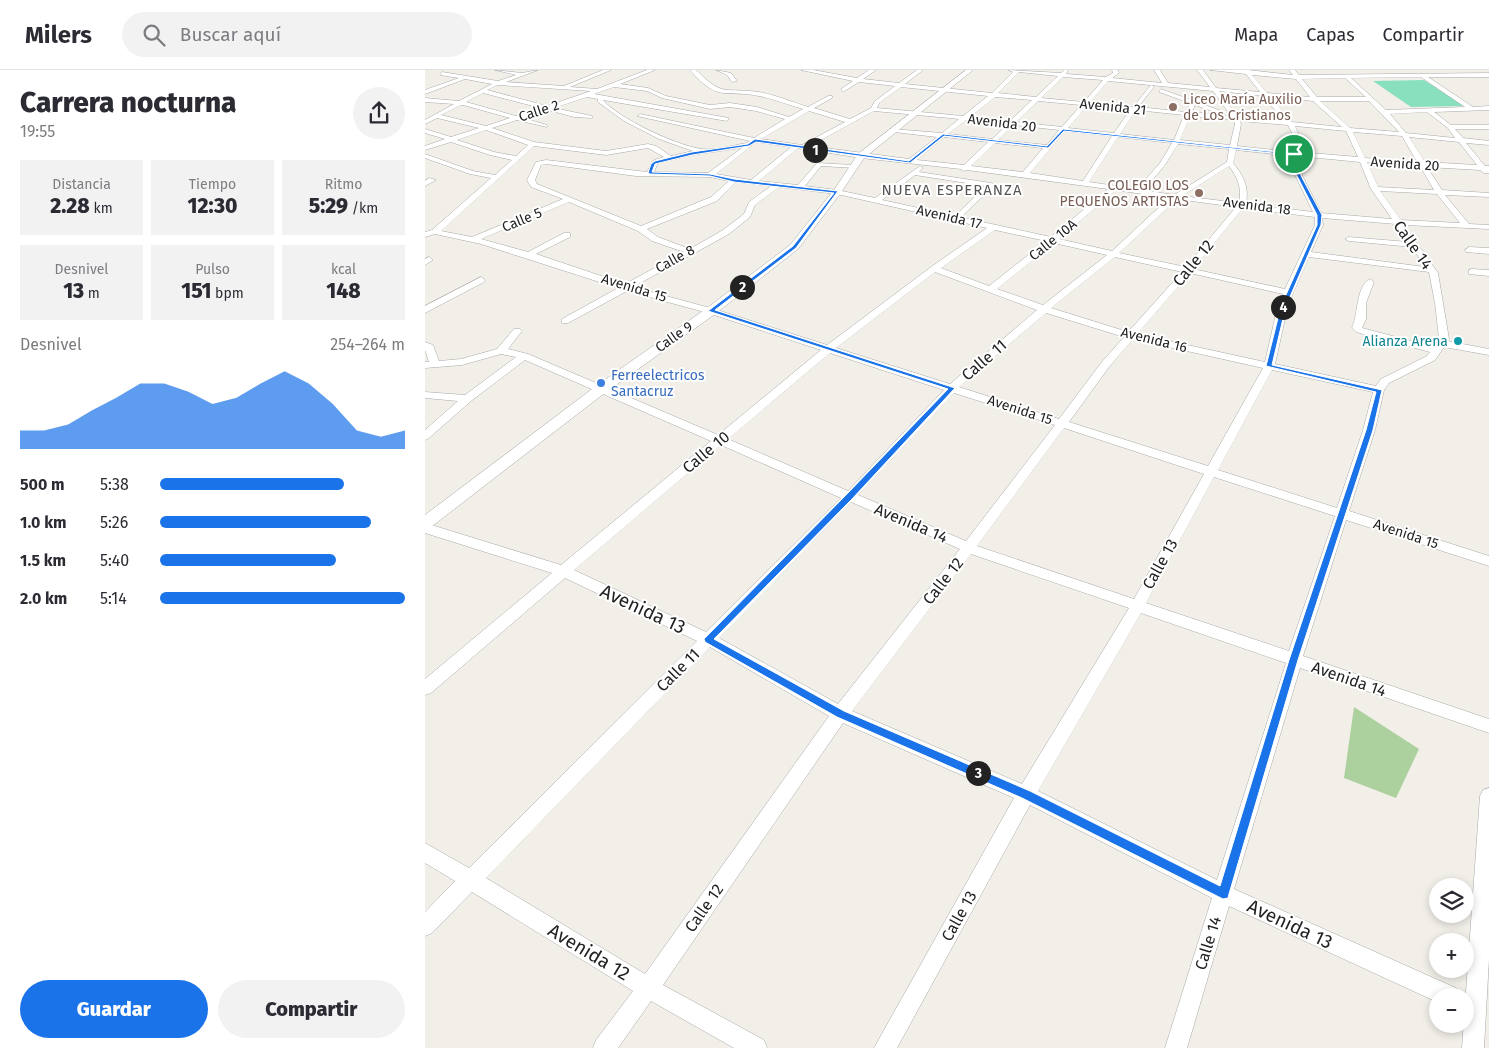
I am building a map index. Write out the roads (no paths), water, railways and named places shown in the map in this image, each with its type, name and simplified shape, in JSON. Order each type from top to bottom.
[{"type":"street","points":[[498,70],[522,74]]},
{"type":"street","points":[[425,122],[446,109],[463,103],[498,83],[535,70]]},
{"type":"street","points":[[592,70],[608,71]]},
{"type":"street","name":"Calle 2","points":[[425,148],[587,95],[652,70]]},
{"type":"street","points":[[693,70],[709,86],[721,92],[759,94],[849,121]]},
{"type":"street","points":[[719,70],[729,74],[735,81]]},
{"type":"street","name":"Avenida 21","points":[[804,70],[822,71],[859,80],[1489,143]]},
{"type":"street","points":[[843,90],[873,70]]},
{"type":"street","points":[[753,182],[799,147],[873,109],[877,102],[920,70]]},
{"type":"street","name":"Calle 9","points":[[425,523],[601,389],[711,311],[794,247],[837,192],[861,156],[970,70]]},
{"type":"street","points":[[1011,70],[1152,86],[1315,99],[1369,99]]},
{"type":"street","points":[[910,162],[995,93],[1018,70]]},
{"type":"street","points":[[964,169],[1067,70]]},
{"type":"street","points":[[1108,70],[1116,72],[1134,83]]},
{"type":"street","points":[[1157,70],[1167,86]]},
{"type":"street","points":[[1200,70],[1238,124],[1230,163],[1238,172],[1246,191],[1242,204]]},
{"type":"street","points":[[1213,70],[1297,77],[1349,74],[1359,77],[1489,75]]},
{"type":"street","name":"Calle 14","points":[[1292,70],[1315,99],[1346,128],[1375,189],[1432,270],[1440,303],[1443,339],[1438,347]]},
{"type":"street","points":[[1414,70],[1472,109]]},
{"type":"street","points":[[1465,70],[1489,84]]},
{"type":"street","points":[[565,87],[608,71]]},
{"type":"street","points":[[1025,174],[1106,80],[1116,72]]},
{"type":"street","points":[[1247,72],[1264,95],[1295,130],[1294,154],[1296,170],[1319,215]]},
{"type":"street","points":[[442,74],[498,83],[597,90]]},
{"type":"street","points":[[619,74],[634,76]]},
{"type":"street","points":[[1349,74],[1369,99],[1385,112],[1403,134],[1440,193],[1467,226]]},
{"type":"street","points":[[425,92],[464,78]]},
{"type":"street","points":[[610,85],[648,90],[664,97],[715,107]]},
{"type":"street","points":[[1152,86],[1234,116]]},
{"type":"street","points":[[1085,183],[1134,107],[1152,86]]},
{"type":"street","points":[[483,91],[573,116],[590,117]]},
{"type":"street","points":[[587,95],[727,119]]},
{"type":"street","points":[[710,175],[752,143],[790,119],[831,97]]},
{"type":"street","points":[[601,98],[600,101],[626,120],[661,138],[703,152]]},
{"type":"street","points":[[425,100],[463,103],[545,126]]},
{"type":"street","points":[[1139,191],[1163,164],[1176,142],[1193,102]]},
{"type":"street","points":[[698,114],[715,107],[730,105],[757,109],[790,119]]},
{"type":"street","points":[[626,120],[660,107]]},
{"type":"street","name":"Avenida 20","points":[[873,109],[1361,161],[1485,168]]},
{"type":"street","points":[[1385,112],[1488,109]]},
{"type":"street","points":[[1429,111],[1450,127],[1485,168],[1489,176]]},
{"type":"street","points":[[425,117],[435,116],[486,128],[533,144],[606,153],[648,146],[654,147],[670,158]]},
{"type":"street","name":"Avenida 18","points":[[640,116],[752,143],[799,147],[964,169],[1025,174],[1175,197],[1319,215],[1489,227]]},
{"type":"street","points":[[1450,127],[1489,127]]},
{"type":"street","points":[[894,130],[1048,147]]},
{"type":"street","points":[[425,131],[497,157],[516,158]]},
{"type":"street","points":[[650,173],[656,161],[752,143]]},
{"type":"street","points":[[425,235],[435,232],[533,144]]},
{"type":"street","points":[[425,156],[472,173],[496,176]]},
{"type":"street","points":[[425,165],[437,160]]},
{"type":"street","name":"Avenida 17","points":[[568,200],[534,185],[531,180],[538,163],[546,162],[636,174],[710,175],[776,186],[837,192],[1289,293]]},
{"type":"street","name":"Calle 11","points":[[425,926],[849,497],[952,388],[1044,309],[1113,254],[1175,197],[1230,163]]},
{"type":"street","points":[[876,201],[925,164]]},
{"type":"street","points":[[799,188],[818,165],[854,167]]},
{"type":"street","points":[[914,173],[991,185],[962,214]]},
{"type":"street","points":[[641,229],[714,200],[734,180]]},
{"type":"street","name":"Calle 8","points":[[565,321],[726,232],[747,215],[752,204],[776,186]]},
{"type":"street","name":"Calle 10A","points":[[990,290],[1114,188]]},
{"type":"street","points":[[1375,189],[1489,195]]},
{"type":"street","points":[[568,200],[641,229],[655,239],[689,251]]},
{"type":"street","name":"Calle 5","points":[[475,239],[568,200]]},
{"type":"street","points":[[752,204],[752,219]]},
{"type":"street","name":"Calle 12","points":[[603,1048],[648,988],[840,714],[969,548],[1105,365],[1188,270],[1242,204]]},
{"type":"street","name":"Calle 13","points":[[885,1048],[1026,794],[1137,607],[1269,366],[1283,306],[1319,225],[1319,215]]},
{"type":"street","name":"Calle 10","points":[[425,688],[829,348],[934,269],[995,227]]},
{"type":"street","name":"Avenida 15","points":[[435,232],[475,239],[530,254],[625,287],[711,311],[829,348],[1489,561]]},
{"type":"street","points":[[530,254],[567,235]]},
{"type":"street","points":[[1349,239],[1414,245]]},
{"type":"street","points":[[1469,250],[1489,251]]},
{"type":"street","points":[[1306,254],[1432,270]]},
{"type":"street","name":"Avenida 16","points":[[934,269],[1044,309],[1131,336],[1379,390]]},
{"type":"street","points":[[1472,272],[1489,273]]},
{"type":"street","points":[[425,310],[481,280]]},
{"type":"street","points":[[1370,282],[1361,303],[1361,319],[1357,328],[1359,330],[1438,347],[1489,352]]},
{"type":"street","points":[[501,351],[517,331]]},
{"type":"street","points":[[425,345],[429,347],[430,364]]},
{"type":"street","points":[[1379,390],[1385,381],[1431,358],[1438,347]]},
{"type":"street","name":"Avenida 14","points":[[430,364],[462,362],[501,351],[525,356],[969,548],[1489,726]]},
{"type":"street","points":[[425,436],[467,400],[525,356]]},
{"type":"street","name":"Calle 14","points":[[1176,1048],[1294,660],[1369,430],[1379,390]]},
{"type":"street","points":[[425,395],[467,400]]},
{"type":"street","name":"Avenida 13","points":[[425,528],[563,571],[708,639],[840,714],[1026,794],[1223,894],[1430,988]]},
{"type":"street","points":[[1473,988],[1489,796]]},
{"type":"street","name":"Avenida 12","points":[[425,852],[648,988],[756,1048]]},
{"type":"street","points":[[1472,1033],[1473,1048]]},
{"type":"place","name":"Liceo María Auxilio de Los Cristianos","points":[[1173,107]]},
{"type":"place","name":"COLEGIO LOS PEQUEÑOS ARTISTAS","points":[[1199,193]]},
{"type":"place","name":"Alianza Arena","points":[[1458,341]]},
{"type":"place","name":"Ferreelectricos Santacruz","points":[[601,383]]},
{"type":"district","name":"NUEVA ESPERANZA","points":[[952,190]]}]
